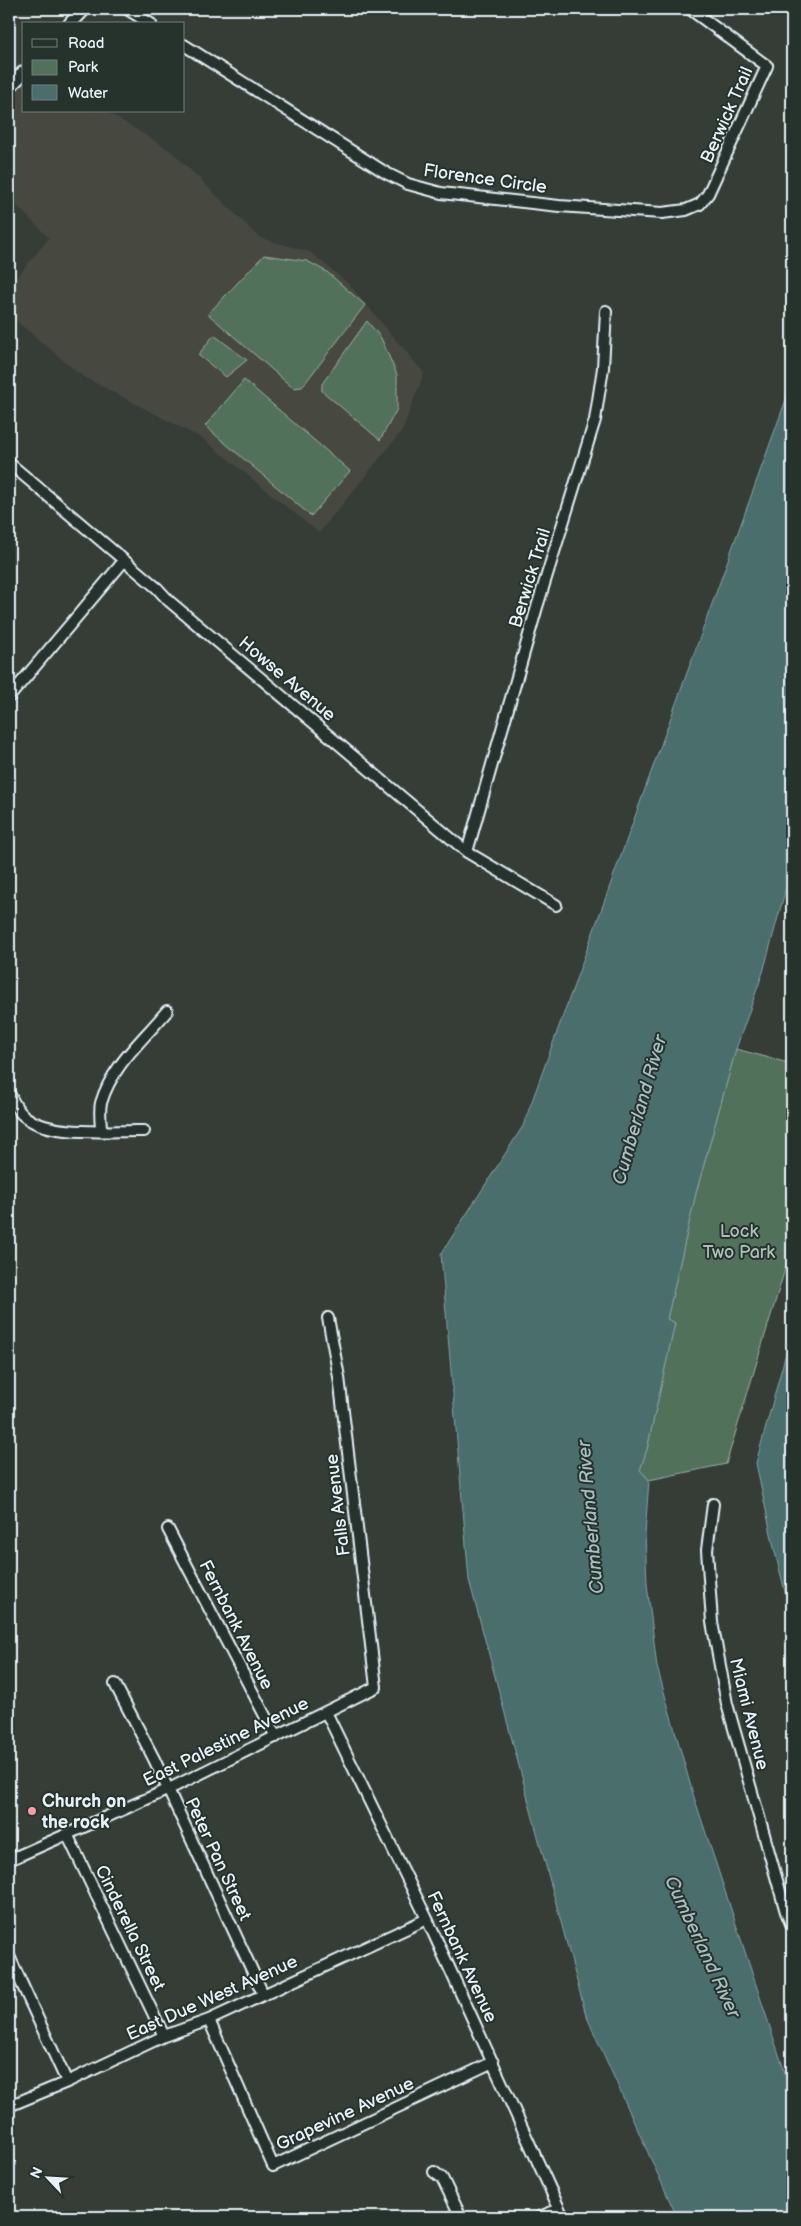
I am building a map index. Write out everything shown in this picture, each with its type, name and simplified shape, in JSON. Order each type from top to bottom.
[{"type":"main road","points":[[72,22],[84,9]]},
{"type":"main road","points":[[9,87],[22,74]]},
{"type":"street","points":[[127,9],[148,22]]},
{"type":"street","name":"Berwick Trail","points":[[690,9],[767,66],[716,178]]},
{"type":"street","name":"Florence Circle","points":[[185,46],[386,173],[408,184],[441,193],[559,206],[662,213],[686,210],[700,204],[716,178]]},
{"type":"street","name":"Berwick Trail","points":[[467,852],[535,616],[596,420],[603,368],[606,311]]},
{"type":"street","name":"Howse Avenue","points":[[9,463],[123,562],[467,852],[556,905]]},
{"type":"street","points":[[9,696],[123,562]]},
{"type":"street","points":[[101,1130],[101,1104],[111,1077],[130,1052],[167,1011]]},
{"type":"street","points":[[9,1094],[14,1105],[26,1118],[41,1125],[63,1131],[144,1131]]},
{"type":"street","name":"Falls Avenue","points":[[328,1318],[339,1377],[376,1687],[374,1688]]},
{"type":"street","name":"Miami Avenue","points":[[713,1504],[707,1550],[712,1622],[727,1704],[786,1912],[792,1926]]},
{"type":"street","name":"Fernbank Avenue","points":[[168,1529],[276,1737]]},
{"type":"street","name":"Peter Pan Street","points":[[115,1684],[154,1759],[263,1994]]},
{"type":"street","name":"East Palestine Avenue","points":[[9,1860],[167,1790],[374,1688]]},
{"type":"street","name":"Fernbank Avenue","points":[[326,1712],[427,1918],[561,2213]]},
{"type":"street","name":"Cinderella Street","points":[[67,1834],[164,2036]]},
{"type":"street","name":"East Due West Avenue","points":[[9,2106],[67,2082],[164,2036],[209,2020],[427,1918]]},
{"type":"street","points":[[9,1956],[67,2082]]},
{"type":"street","name":"Grapevine Avenue","points":[[209,2020],[273,2166],[493,2062]]},
{"type":"street","points":[[434,2172],[442,2178],[461,2217]]},
{"type":"street","points":[[540,2217],[561,2213]]},
{"type":"shaded area","points":[[22,86],[22,112],[108,112],[171,151],[260,238],[310,252],[348,283],[424,373],[402,431],[319,533],[203,439],[82,376],[9,315],[9,287],[49,238],[9,198],[9,100]]},
{"type":"green space","points":[[264,255],[307,261],[327,272],[365,305],[302,387],[293,388],[208,314]]},
{"type":"green space","points":[[367,321],[381,338],[397,375],[397,409],[380,440],[322,391],[322,384]]},
{"type":"green space","points":[[214,335],[247,360],[226,377],[198,355]]},
{"type":"green space","points":[[244,380],[350,471],[311,516],[205,426]]},
{"type":"green space","name":"Lock Two Park","points":[[736,1049],[792,1064],[792,1246],[726,1464],[649,1480],[640,1470],[647,1449],[675,1323],[667,1319],[696,1193]]},
{"type":"water","name":"Cumberland River","points":[[792,383],[792,866],[763,972],[736,1049],[696,1193],[667,1319],[675,1323],[647,1449],[640,1470],[649,1480],[645,1534],[647,1584],[657,1667],[693,1794],[792,2094],[792,2217],[677,2217],[586,2015],[469,1580],[441,1254],[523,1126]]},
{"type":"water","points":[[792,1331],[792,1620],[756,1463]]},
{"type":"place","name":"Church on the rock","points":[[32,1811]]}]
